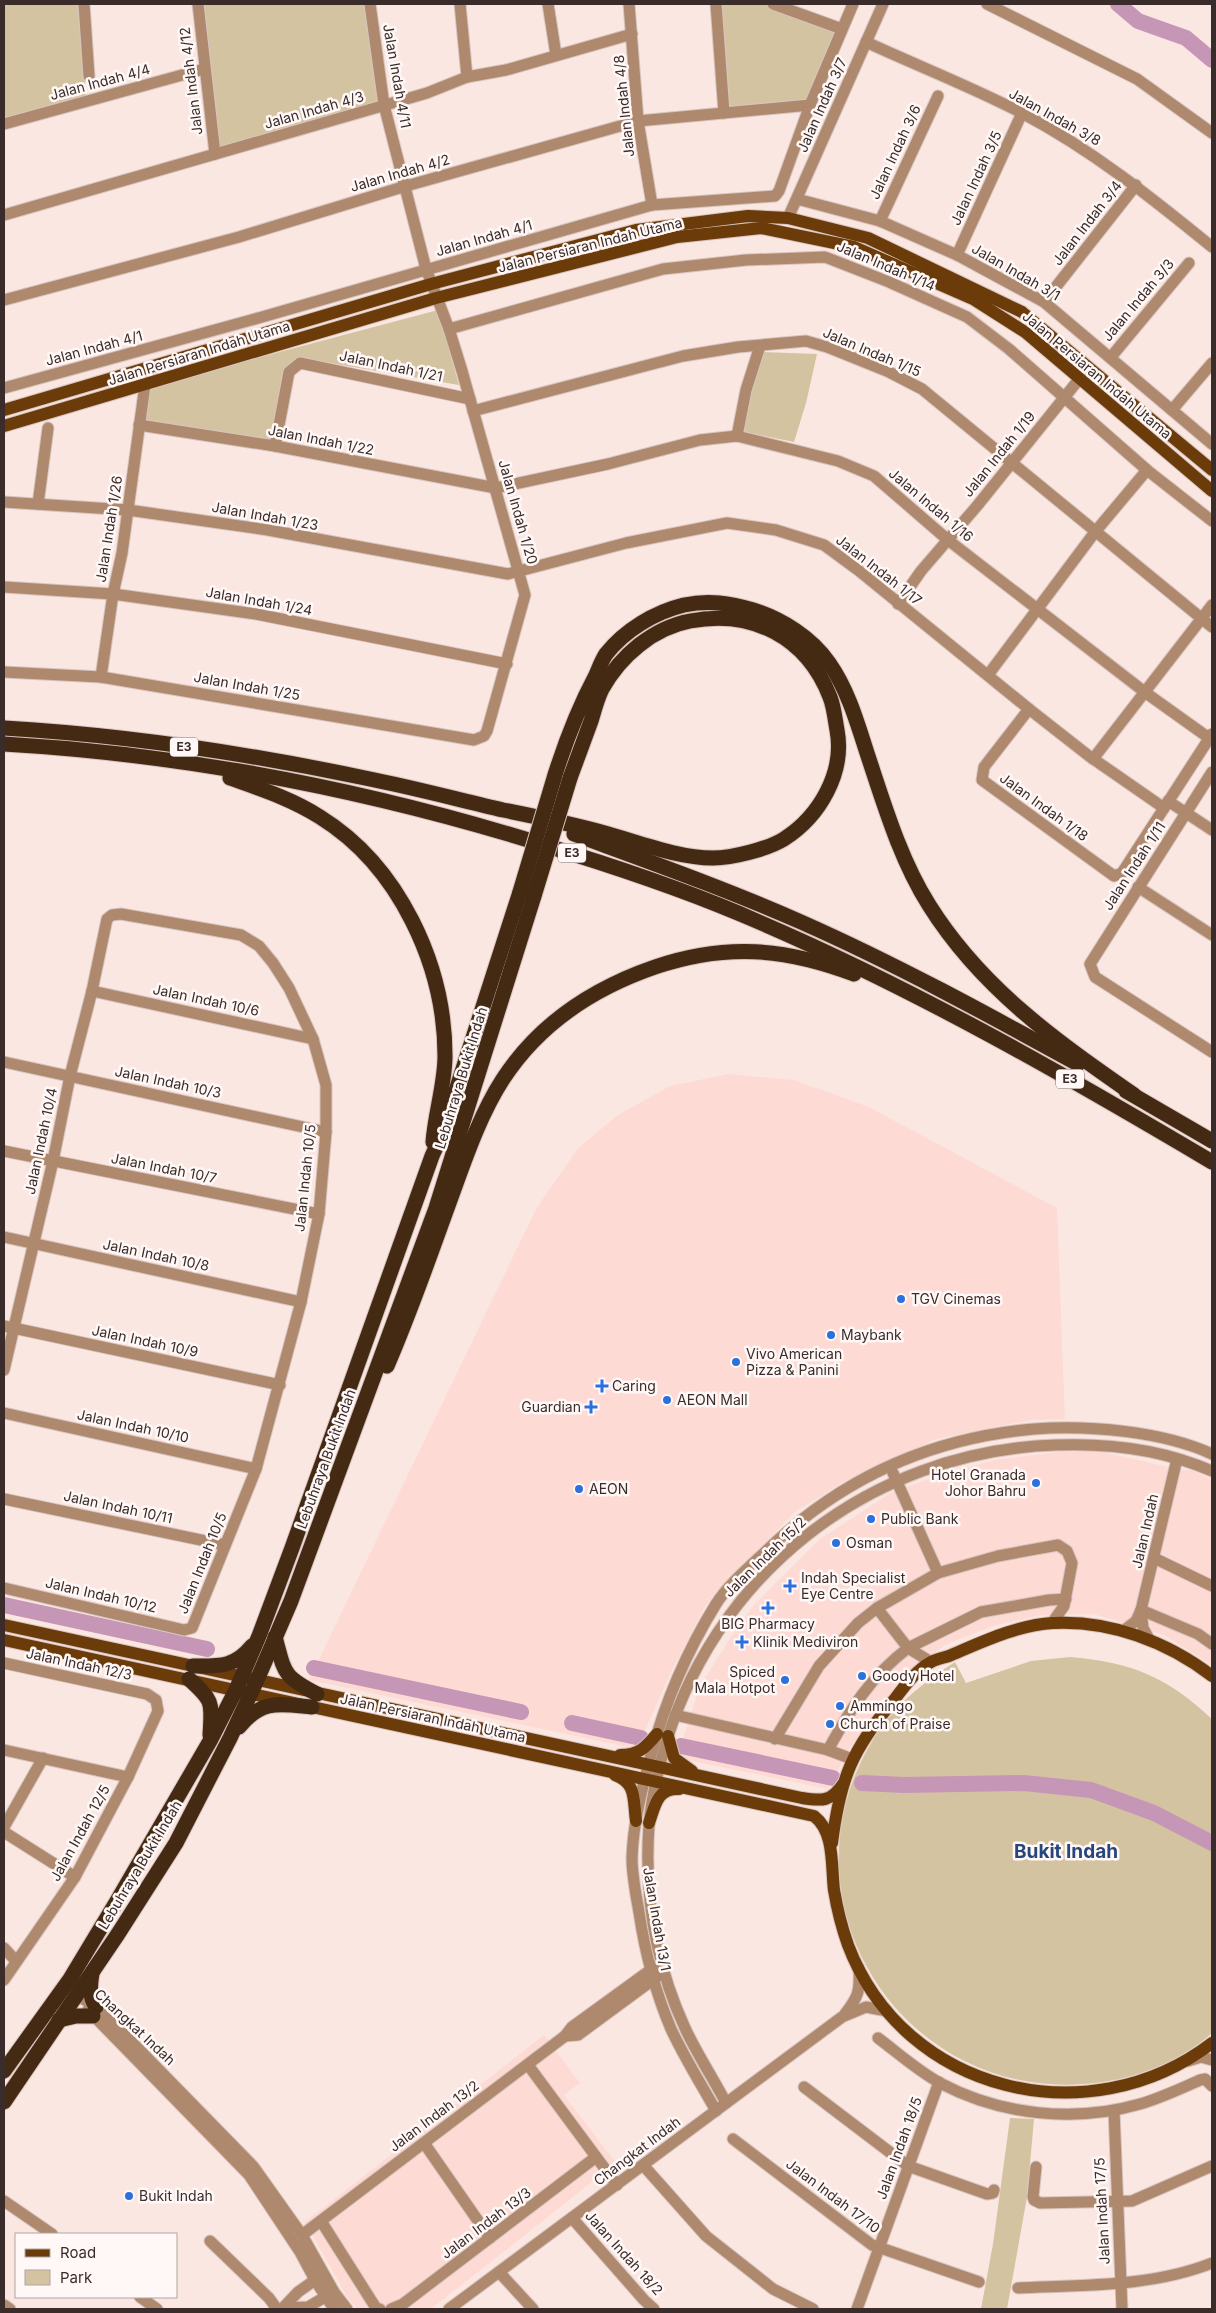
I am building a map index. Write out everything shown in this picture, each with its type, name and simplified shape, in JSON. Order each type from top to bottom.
[{"type":"highway","points":[[562,776],[564,747],[606,654],[638,625],[666,609],[704,601],[732,604],[772,616],[798,632],[828,661],[848,695],[886,810],[909,866],[928,904],[959,949],[1006,998],[1088,1063],[1134,1095]]},
{"type":"highway","points":[[516,813],[605,833],[655,848],[712,858],[740,855],[783,840],[810,816],[831,786],[837,764],[839,741],[831,698],[806,655],[780,634],[743,619],[714,616],[674,624],[649,637],[624,659],[602,689],[562,776]]},
{"type":"highway","name":"E3","points":[[4,728],[111,737],[209,750],[364,777],[516,813],[749,900],[844,942],[946,992],[1134,1095],[1212,1142]]},
{"type":"highway","name":"E3","points":[[4,744],[119,755],[302,783],[381,800],[480,826],[605,864],[758,921],[969,1022],[1064,1075],[1212,1162]]},
{"type":"highway","points":[[198,766],[272,793],[322,818],[376,865],[405,906],[431,966],[443,1024],[445,1064],[435,1116],[432,1156]]},
{"type":"highway","name":"Lebuhraya Bukit Indah","points":[[6,2068],[70,1979],[210,1741],[275,1637],[291,1601],[352,1439],[449,1170],[562,776]]},
{"type":"highway","name":"Lebuhraya Bukit Indah","points":[[4,2102],[176,1843],[230,1738],[259,1636],[432,1156],[442,1134],[527,894]]},
{"type":"highway","points":[[352,1439],[367,1413],[401,1332],[482,1119],[503,1079],[527,1049],[572,1007],[627,976],[684,957],[734,950],[790,955],[847,971],[926,1001]]},
{"type":"highway","points":[[210,1741],[212,1706],[191,1672],[228,1664],[243,1657],[259,1636]]},
{"type":"highway","points":[[275,1637],[288,1676],[314,1701]]},
{"type":"highway","points":[[230,1738],[248,1716],[258,1708],[314,1701]]},
{"type":"highway","points":[[77,1994],[75,1990],[77,1981],[115,1916],[117,1901]]},
{"type":"highway","points":[[60,2020],[95,2012],[90,1991],[92,1972]]},
{"type":"highway","points":[[6,2068],[23,2055],[68,1994],[71,1992],[77,1994]]},
{"type":"main road","name":"Jalan Persiaran Indah Utama","points":[[4,410],[431,284],[636,230],[748,216],[788,218],[868,238],[1022,312],[1212,470]]},
{"type":"main road","name":"Jalan Persiaran Indah Utama","points":[[4,426],[436,298],[678,237],[760,228],[854,247],[973,299],[1025,332],[1207,481],[1212,491]]},
{"type":"main road","points":[[1077,358],[1081,369],[1080,378],[1089,376],[1104,380]]},
{"type":"main road","name":"Jalan Persiaran Indah Utama","points":[[831,1853],[843,1784],[852,1758],[877,1719],[930,1662],[1000,1634],[1052,1623],[1074,1624],[1123,1631],[1149,1640],[1196,1664],[1212,1676]]},
{"type":"main road","name":"Jalan Persiaran Indah Utama","points":[[4,1625],[246,1685],[814,1816],[821,1821],[825,1829],[831,1853],[834,1891],[840,1919],[870,1991],[913,2037],[957,2066],[982,2078],[1025,2091],[1086,2093],[1108,2090],[1161,2074],[1186,2062],[1212,2043]]},
{"type":"main road","name":"Jalan Persiaran Indah Utama","points":[[4,1639],[191,1672]]},
{"type":"main road","name":"Jalan Persiaran Indah Utama","points":[[314,1701],[600,1754],[815,1800],[830,1798],[836,1794],[843,1784]]},
{"type":"main road","points":[[600,1754],[637,1753],[662,1735],[677,1762],[703,1777]]},
{"type":"main road","points":[[600,1768],[623,1778],[630,1784],[636,1821]]},
{"type":"main road","points":[[649,1823],[658,1796],[662,1792],[670,1789],[699,1790]]},
{"type":"street","points":[[84,4],[88,76]]},
{"type":"street","name":"Jalan Indah 4/12","points":[[198,4],[215,154]]},
{"type":"street","name":"Jalan Indah 4/11","points":[[370,4],[384,105],[426,269],[436,298]]},
{"type":"street","points":[[460,4],[467,78]]},
{"type":"street","points":[[548,4],[556,55]]},
{"type":"street","name":"Jalan Indah 4/8","points":[[629,4],[638,121],[652,205]]},
{"type":"street","points":[[716,4],[724,113]]},
{"type":"street","points":[[773,4],[842,29]]},
{"type":"street","name":"Jalan Indah 4/1","points":[[4,388],[262,317],[652,205],[775,196],[779,191],[810,105],[853,4]]},
{"type":"street","name":"Jalan Indah 3/7","points":[[788,218],[883,4]]},
{"type":"street","points":[[987,4],[1138,79],[1212,133]]},
{"type":"street","name":"Jalan Indah 4/3","points":[[4,215],[427,93],[467,78],[506,70],[632,34]]},
{"type":"street","name":"Jalan Indah 3/8","points":[[866,42],[1022,113],[1086,151],[1136,185],[1212,247]]},
{"type":"street","name":"Jalan Indah 4/4","points":[[4,124],[204,69]]},
{"type":"street","name":"Jalan Indah 3/6","points":[[880,221],[938,96]]},
{"type":"street","name":"Jalan Indah 4/2","points":[[4,300],[239,237],[406,186],[638,121],[810,105]]},
{"type":"street","name":"Jalan Indah 3/5","points":[[956,256],[1022,113]]},
{"type":"street","name":"Jalan Indah 3/4","points":[[1044,302],[1136,185]]},
{"type":"street","name":"Jalan Indah 3/1","points":[[796,199],[880,221],[956,256],[1044,302],[1212,444]]},
{"type":"street","name":"Jalan Indah 1/14","points":[[449,329],[663,269],[746,260],[825,257],[889,282],[967,317],[1009,349],[1147,470],[1212,521]]},
{"type":"street","name":"Jalan Indah 3/3","points":[[1111,357],[1189,263]]},
{"type":"street","name":"Jalan Indah 1/20","points":[[436,298],[449,329],[474,411],[520,571],[525,596],[507,664],[484,736]]},
{"type":"street","name":"Jalan Indah 1/15","points":[[474,411],[683,356],[806,342],[827,348],[889,372],[922,389],[1212,628]]},
{"type":"street","points":[[737,436],[746,390],[760,346]]},
{"type":"street","name":"Jalan Indah 1/21","points":[[275,446],[289,372],[294,366],[306,363],[470,399]]},
{"type":"street","points":[[1172,410],[1212,363]]},
{"type":"street","name":"Jalan Indah 1/19","points":[[898,604],[921,571],[1080,378]]},
{"type":"street","name":"Jalan Indah 1/26","points":[[101,677],[128,510],[145,385]]},
{"type":"street","name":"Jalan Indah 1/22","points":[[140,425],[275,446],[496,488]]},
{"type":"street","points":[[38,504],[48,428]]},
{"type":"street","name":"Jalan Indah 1/16","points":[[496,488],[608,464],[700,440],[737,436],[838,461],[874,476],[948,540],[1146,693],[1211,736]]},
{"type":"street","points":[[988,675],[1095,532],[1147,470]]},
{"type":"street","name":"Jalan Indah 1/23","points":[[4,502],[128,510],[268,530],[508,574],[520,571]]},
{"type":"street","name":"Jalan Indah 1/17","points":[[520,571],[626,543],[727,523],[776,530],[824,545],[858,570],[1028,709],[1093,759],[1166,805]]},
{"type":"street","name":"Jalan Indah 1/24","points":[[4,587],[113,594],[256,614],[507,664]]},
{"type":"street","points":[[1093,759],[1146,693],[1212,605]]},
{"type":"street","name":"Jalan Indah 1/25","points":[[4,672],[101,677],[474,740],[484,736]]},
{"type":"street","name":"Jalan Indah 1/18","points":[[1028,709],[984,767],[982,780],[1110,874]]},
{"type":"street","name":"Jalan Indah 1/11","points":[[1110,874],[1114,876],[1122,873],[1211,736]]},
{"type":"street","name":"Jalan Indah 1/11","points":[[1212,772],[1092,959],[1090,968],[1095,977],[1212,1052]]},
{"type":"street","points":[[1166,805],[1186,813],[1212,830]]},
{"type":"street","points":[[1138,887],[1212,935]]},
{"type":"street","name":"Jalan Indah 10/5","points":[[107,919],[112,915],[121,914],[241,934],[259,946],[274,963],[289,988],[313,1039],[326,1086],[326,1132],[319,1214],[301,1302],[256,1469],[192,1628]]},
{"type":"street","name":"Jalan Indah 10/4","points":[[4,1370],[8,1327],[33,1244],[54,1161],[70,1076],[92,991],[107,919]]},
{"type":"street","name":"Jalan Indah 10/6","points":[[92,991],[313,1039]]},
{"type":"street","name":"Jalan Indah 10/3","points":[[4,1062],[326,1132]]},
{"type":"street","name":"Jalan Indah 10/7","points":[[4,1151],[319,1214]]},
{"type":"street","name":"Jalan Indah 10/8","points":[[4,1237],[301,1302]]},
{"type":"street","name":"Jalan Indah 10/9","points":[[8,1327],[280,1385]]},
{"type":"street","name":"Jalan Indah 10/10","points":[[4,1413],[256,1469]]},
{"type":"street","name":"Jalan Indah 15/2","points":[[651,1779],[674,1686],[717,1602],[750,1565],[792,1525],[840,1491],[890,1465],[945,1444],[1001,1432],[1059,1427],[1096,1428],[1135,1433],[1212,1454]]},
{"type":"street","name":"Jalan Indah 15/2","points":[[662,1735],[674,1716],[701,1657],[737,1604],[807,1533],[850,1503],[896,1480],[959,1458],[1004,1449],[1044,1445],[1086,1444],[1115,1446],[1177,1459],[1212,1472]]},
{"type":"street","name":"Jalan Indah","points":[[1123,1631],[1136,1621],[1142,1610],[1177,1459]]},
{"type":"street","points":[[890,1465],[938,1573]]},
{"type":"street","name":"Jalan Indah 10/11","points":[[4,1499],[225,1545]]},
{"type":"street","points":[[775,1739],[819,1666],[858,1623],[878,1608],[938,1573],[998,1556],[1058,1545],[1067,1551],[1072,1563],[1065,1602],[1052,1623]]},
{"type":"street","points":[[1154,1558],[1212,1586]]},
{"type":"street","name":"Jalan Indah 10/12","points":[[4,1588],[184,1630],[192,1628]]},
{"type":"street","points":[[828,1750],[856,1700],[898,1656],[911,1651],[981,1612],[1049,1600],[1065,1602]]},
{"type":"street","points":[[1065,1602],[1074,1624]]},
{"type":"street","points":[[878,1608],[911,1651],[930,1662]]},
{"type":"street","points":[[1142,1610],[1198,1634],[1212,1644]]},
{"type":"street","name":"Jalan Indah","points":[[1142,1610],[1143,1628],[1149,1640]]},
{"type":"street","points":[[911,1651],[917,1674]]},
{"type":"street","name":"Jalan Indah 12/3","points":[[4,1663],[147,1694]]},
{"type":"street","name":"Jalan Indah 12/5","points":[[4,1980],[75,1877],[128,1777],[158,1710],[156,1700],[147,1694]]},
{"type":"street","points":[[674,1716],[828,1750],[852,1758]]},
{"type":"street","points":[[4,1750],[128,1777]]},
{"type":"street","points":[[4,1827],[43,1758]]},
{"type":"street","name":"Jalan Indah 13/1","points":[[651,1779],[636,1821],[632,1859],[634,1886],[651,1975],[671,2027],[716,2111]]},
{"type":"street","name":"Jalan Indah 13/1","points":[[651,1779],[648,1860],[650,1904],[656,1947],[687,2032],[726,2103]]},
{"type":"street","points":[[4,1832],[75,1877]]},
{"type":"street","points":[[4,1948],[16,1961]]},
{"type":"street","name":"Jalan Indah 13/2","points":[[302,2235],[565,2036],[578,2034],[651,1975],[663,1968]]},
{"type":"street","name":"Changkat Indah","points":[[842,2017],[858,1996],[860,1987],[859,1968]]},
{"type":"street","name":"Changkat Indah","points":[[77,1994],[253,2166],[302,2235],[334,2292],[347,2309]]},
{"type":"street","name":"Changkat Indah","points":[[449,2309],[842,2017],[866,2007],[887,2011]]},
{"type":"street","name":"Changkat Indah","points":[[95,2012],[248,2175],[300,2252],[325,2297],[334,2309]]},
{"type":"street","points":[[878,2038],[939,2082],[967,2095],[1040,2114],[1078,2114],[1114,2111],[1141,2104],[1200,2080],[1209,2083]]},
{"type":"street","points":[[1186,2062],[1201,2057],[1212,2060]]},
{"type":"street","points":[[528,2065],[617,2185]]},
{"type":"street","name":"Jalan Indah 18/5","points":[[857,2309],[939,2082]]},
{"type":"street","points":[[804,2087],[908,2166],[987,2194],[993,2193],[994,2190]]},
{"type":"street","name":"Jalan Indah 17/5","points":[[1114,2111],[1122,2309]]},
{"type":"street","name":"Jalan Indah 17/10","points":[[733,2139],[872,2245],[979,2282]]},
{"type":"street","points":[[424,2143],[490,2238]]},
{"type":"street","name":"Jalan Indah 13/3","points":[[391,2309],[403,2304],[596,2157]]},
{"type":"street","points":[[643,2165],[706,2236],[773,2289],[813,2309]]},
{"type":"street","points":[[1036,2167],[1033,2197],[1037,2202],[1132,2201],[1212,2166]]},
{"type":"street","points":[[4,2201],[51,2233]]},
{"type":"street","name":"Jalan Indah 18/2","points":[[572,2218],[654,2309]]},
{"type":"street","points":[[321,2221],[376,2308],[380,2309]]},
{"type":"street","points":[[210,2240],[281,2309],[308,2307],[325,2297]]},
{"type":"street","points":[[1018,2288],[1121,2283],[1196,2269],[1212,2263]]},
{"type":"street","points":[[499,2272],[533,2309]]},
{"type":"street","points":[[281,2309],[298,2292],[315,2280]]},
{"type":"street","points":[[141,2298],[157,2309]]},
{"type":"street","points":[[4,2305],[10,2309]]},
{"type":"shaded area","points":[[728,1074],[794,1080],[869,1107],[1057,1208],[1065,1419],[1031,1420],[936,1439],[843,1482],[795,1512],[715,1593],[703,1610],[671,1672],[637,1749],[309,1680],[536,1209],[578,1148],[618,1115],[670,1086]]},
{"type":"shaded area","points":[[1058,1452],[1103,1452],[1181,1470],[1191,1470],[1212,1480],[1212,1665],[1164,1635],[1093,1614],[1041,1615],[993,1626],[945,1645],[905,1674],[851,1746],[828,1789],[677,1758],[700,1686],[736,1629],[754,1605],[820,1539],[892,1492],[931,1478],[994,1460]]},
{"type":"shaded area","points":[[544,2035],[580,2083],[564,2095],[616,2163],[431,2309],[357,2309],[346,2295],[305,2222]]},
{"type":"green space","points":[[4,4],[82,4],[86,100],[4,119]]},
{"type":"green space","points":[[202,4],[367,4],[381,103],[220,147]]},
{"type":"green space","points":[[718,4],[770,4],[840,28],[810,105],[726,110]]},
{"type":"green space","points":[[438,310],[459,385],[306,359],[296,361],[272,442],[142,421],[147,387]]},
{"type":"green space","points":[[761,352],[817,354],[806,403],[794,442],[740,431]]},
{"type":"green space","points":[[1070,1657],[1112,1663],[1147,1674],[1180,1692],[1212,1719],[1212,2033],[1184,2054],[1152,2069],[1118,2079],[1084,2084],[1018,2080],[960,2059],[911,2024],[874,1978],[849,1924],[839,1865],[846,1804],[871,1743],[879,1730],[908,1697],[955,1662],[966,1683],[1031,1661]]},
{"type":"green space","points":[[1010,2118],[1034,2119],[1027,2197],[1007,2309],[981,2309],[993,2244]]},
{"type":"waterway","points":[[1118,4],[1138,21],[1186,38],[1212,60]]},
{"type":"waterway","points":[[4,1605],[207,1649]]},
{"type":"waterway","points":[[314,1668],[521,1712]]},
{"type":"waterway","points":[[572,1723],[641,1738]]},
{"type":"waterway","points":[[681,1746],[833,1778]]},
{"type":"waterway","points":[[862,1783],[904,1785],[1024,1783],[1091,1790],[1154,1813],[1212,1843]]},
{"type":"place","name":"TGV Cinemas","points":[[901,1299]]},
{"type":"place","name":"Maybank","points":[[831,1335]]},
{"type":"place","name":"Vivo American Pizza & Panini","points":[[736,1362]]},
{"type":"place","name":"Caring","points":[[602,1386]]},
{"type":"place","name":"AEON Mall","points":[[667,1400]]},
{"type":"place","name":"Guardian","points":[[591,1407]]},
{"type":"place","name":"Hotel Granada Johor Bahru","points":[[1036,1483]]},
{"type":"place","name":"AEON","points":[[579,1489]]},
{"type":"place","name":"Public Bank","points":[[871,1519]]},
{"type":"place","name":"Osman","points":[[836,1543]]},
{"type":"place","name":"Indah Specialist Eye Centre","points":[[790,1586]]},
{"type":"place","name":"BIG Pharmacy","points":[[768,1608]]},
{"type":"place","name":"Klinik Mediviron","points":[[742,1642]]},
{"type":"place","name":"Goody Hotel","points":[[862,1676]]},
{"type":"place","name":"Spiced Mala Hotpot","points":[[785,1680]]},
{"type":"place","name":"Ammingo","points":[[840,1706]]},
{"type":"place","name":"Church of Praise","points":[[830,1724]]},
{"type":"place","name":"Bukit Indah","points":[[129,2196]]},
{"type":"district","name":"Bukit Indah","points":[[1066,1851]]}]
